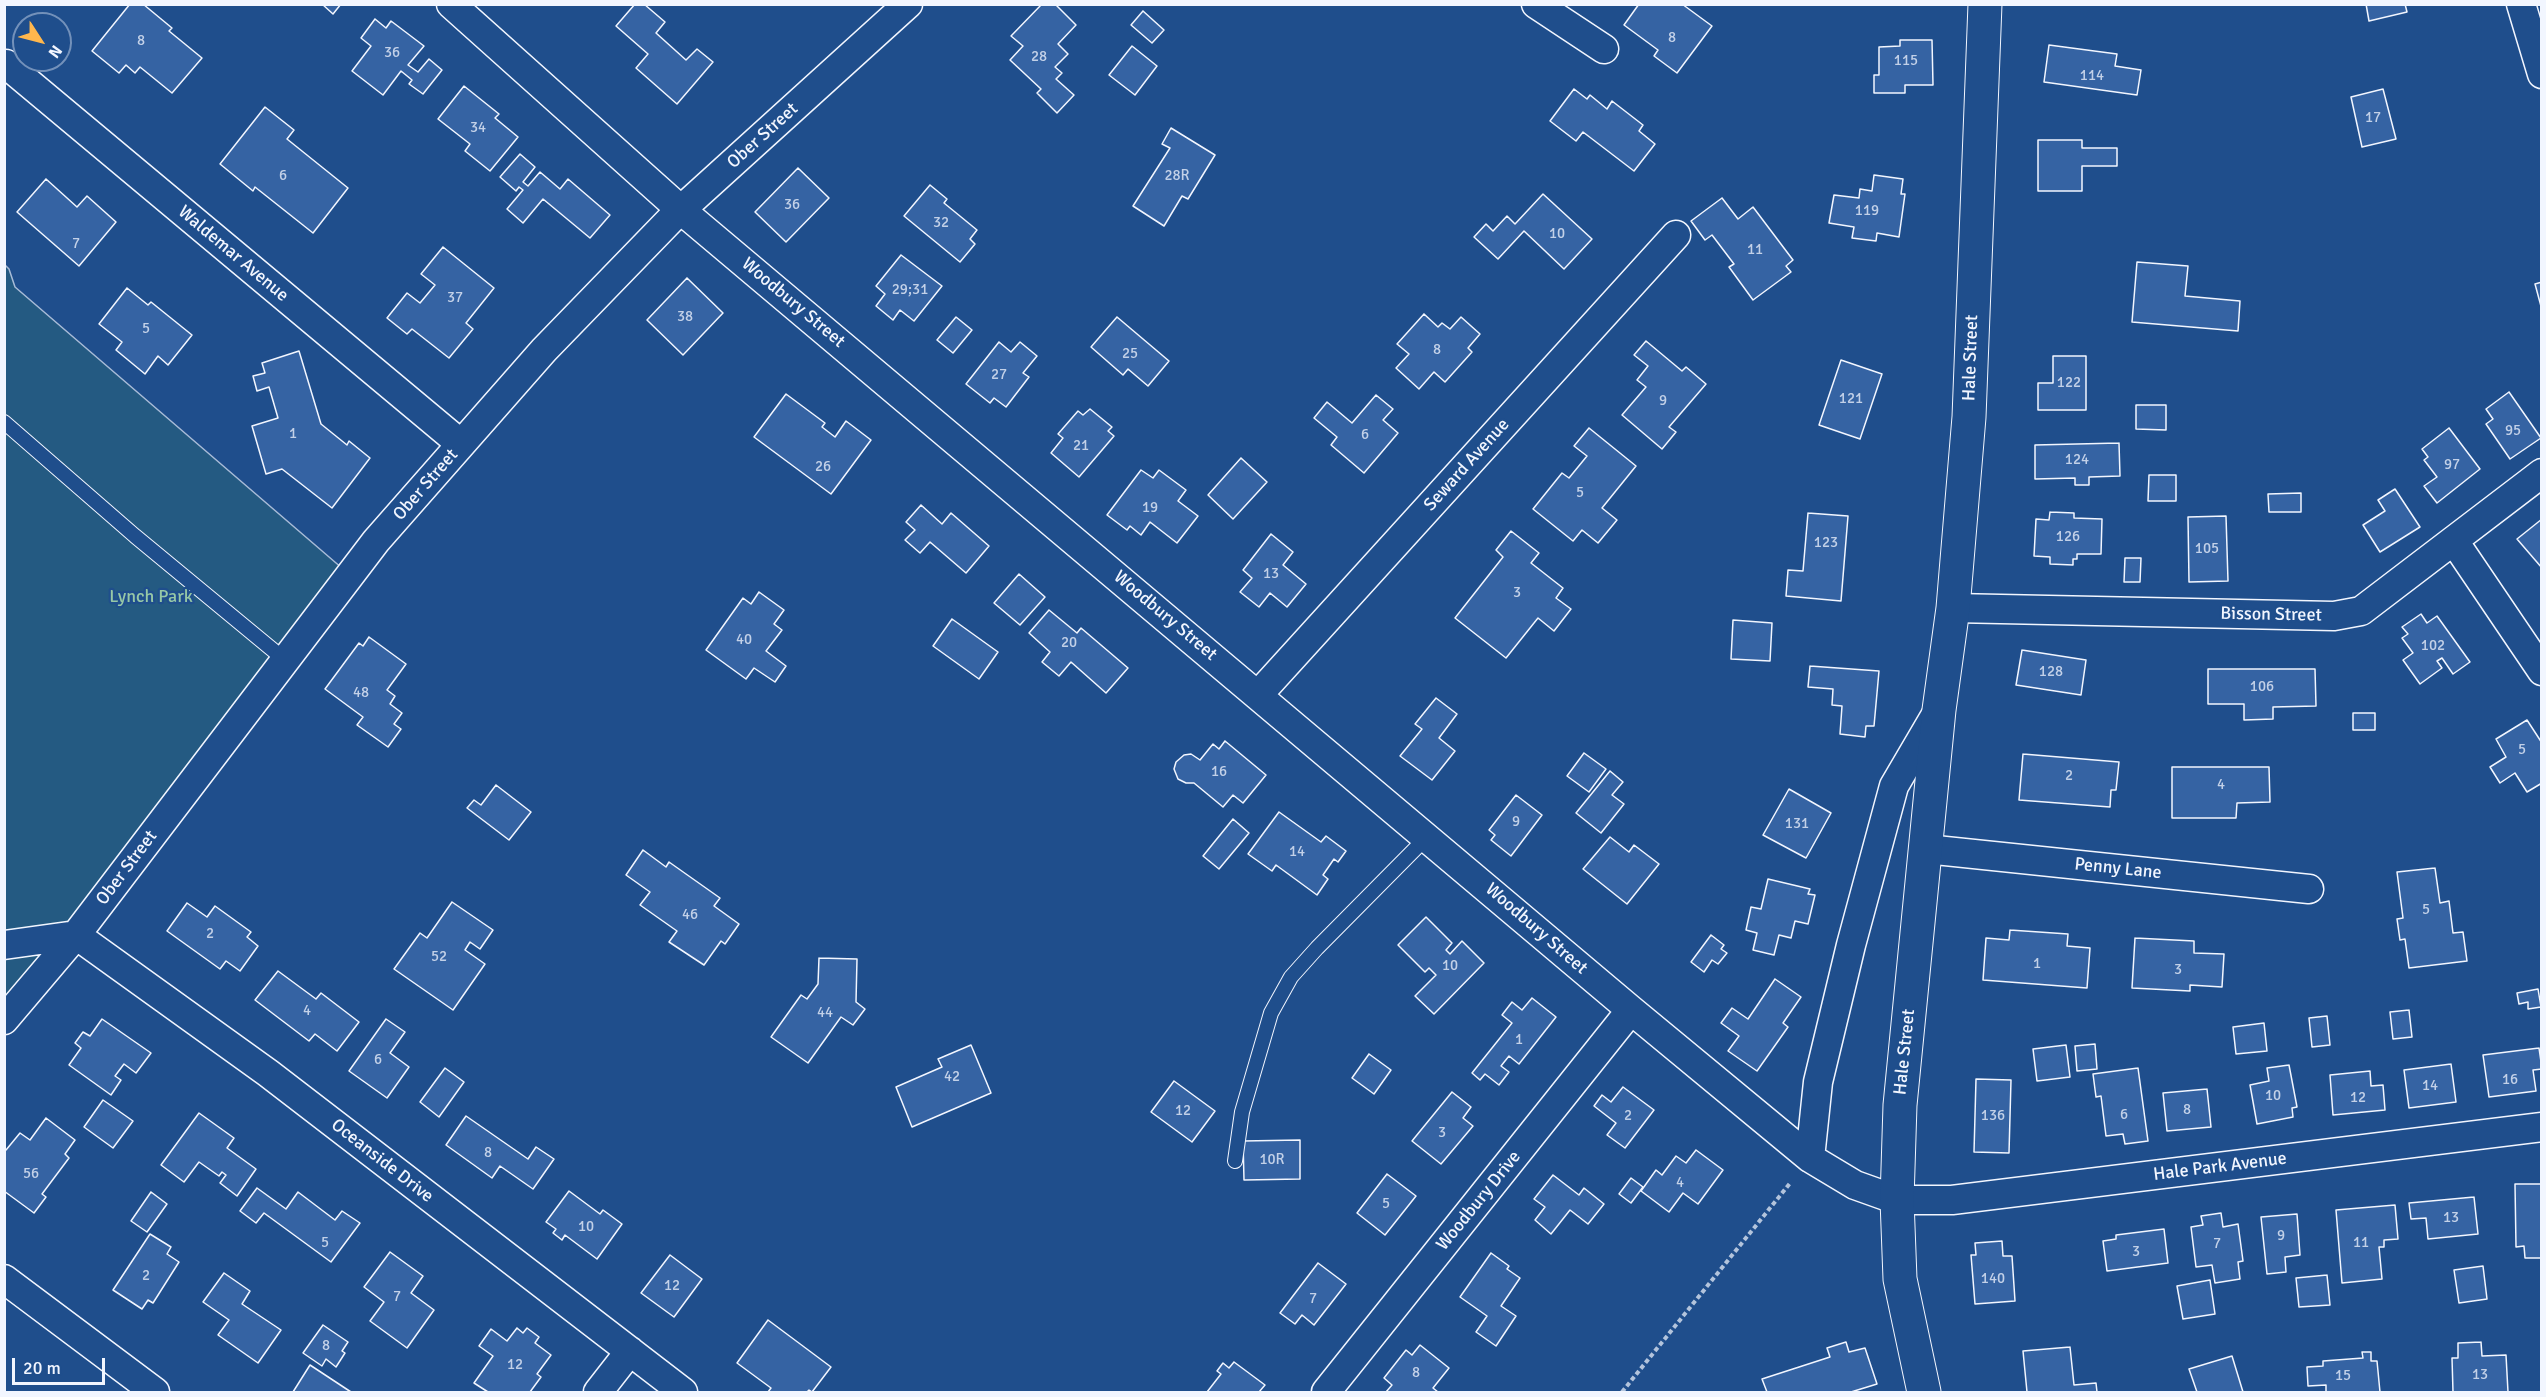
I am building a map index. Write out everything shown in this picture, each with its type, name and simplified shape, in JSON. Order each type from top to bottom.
[{"type":"main road","name":"Hale Street","points":[[1924,1392],[1900,1279],[1898,1200],[1900,1106],[1939,710],[1953,608],[1968,417],[1985,4]]},
{"type":"street","name":"Woodbury Street","points":[[451,4],[681,210],[1810,1158],[1855,1185],[1898,1200]]},
{"type":"street","name":"Ober Street","points":[[4,1020],[76,935],[376,541],[544,350],[681,210],[908,4]]},
{"type":"street","points":[[1536,4],[1604,49]]},
{"type":"street","points":[[2521,4],[2541,74]]},
{"type":"street","name":"Waldemar Avenue","points":[[6,64],[461,444]]},
{"type":"street","name":"Seward Avenue","points":[[1258,695],[1676,236]]},
{"type":"street","name":"Bisson Street","points":[[1953,608],[2334,616],[2361,611],[2541,473]]},
{"type":"street","points":[[2454,541],[2541,671]]},
{"type":"street","name":"Hale Street","points":[[1810,1158],[1818,1082],[1851,945],[1894,786],[1939,710]]},
{"type":"street","name":"Penny Lane","points":[[1926,849],[2310,889]]},
{"type":"street","points":[[4,945],[76,935]]},
{"type":"street","name":"Oceanside Drive","points":[[76,935],[268,1073],[683,1392]]},
{"type":"street","name":"Woodbury Drive","points":[[1326,1392],[1631,1010]]},
{"type":"street","name":"Hale Park Avenue","points":[[1898,1200],[1952,1200],[1985,1197],[2541,1127]]},
{"type":"street","points":[[4,1279],[154,1392]]},
{"type":"street","points":[[598,1392],[630,1351]]},
{"type":"lane","points":[[4,422],[135,536],[285,660]]},
{"type":"lane","points":[[1235,1161],[1242,1112],[1271,1013],[1292,977],[1317,948],[1427,837]]},
{"type":"path","points":[[1622,1392],[1810,1158]]},
{"type":"green space","name":"Lynch Park","points":[[4,264],[9,269],[15,287],[350,575],[4,1018]]},
{"type":"building","points":[[130,4],[143,4],[172,28],[169,31],[202,58],[172,93],[140,67],[135,73],[126,65],[119,73],[92,51]]},
{"type":"building","points":[[322,4],[341,4],[333,14]]},
{"type":"building","points":[[635,4],[644,4],[665,22],[656,33],[686,60],[697,49],[713,62],[677,104],[636,68],[648,54],[616,26]]},
{"type":"building","points":[[1042,4],[1055,4],[1076,25],[1058,44],[1068,54],[1055,67],[1062,73],[1056,79],[1074,95],[1057,113],[1037,93],[1041,89],[1010,60],[1023,46],[1011,36]]},
{"type":"building","points":[[1639,4],[1682,4],[1712,26],[1677,73],[1654,56],[1658,50],[1624,25]]},
{"type":"building","points":[[2366,4],[2405,4],[2407,12],[2369,21]]},
{"type":"building","points":[[1143,11],[1164,30],[1152,43],[1131,25]]},
{"type":"building","points":[[375,19],[386,28],[391,21],[424,46],[408,65],[418,72],[429,59],[442,70],[423,94],[409,84],[412,80],[401,71],[383,95],[352,71],[371,46],[361,38]]},
{"type":"building","points":[[1900,40],[1932,40],[1933,85],[1905,85],[1905,93],[1874,93],[1874,75],[1879,75],[1879,47],[1900,46]]},
{"type":"building","points":[[2049,45],[2117,54],[2115,66],[2141,70],[2137,95],[2044,82]]},
{"type":"building","points":[[1132,46],[1157,66],[1135,95],[1109,75]]},
{"type":"building","points":[[464,86],[499,114],[495,118],[518,137],[490,171],[465,151],[470,144],[438,119]]},
{"type":"building","points":[[1574,89],[1587,99],[1590,95],[1607,109],[1612,101],[1643,125],[1639,131],[1655,144],[1634,171],[1583,132],[1576,141],[1550,121]]},
{"type":"building","points":[[2383,89],[2396,139],[2362,147],[2351,97]]},
{"type":"building","points":[[265,107],[294,130],[287,139],[348,188],[313,233],[255,187],[253,191],[220,164]]},
{"type":"building","points":[[1171,128],[1215,155],[1188,199],[1182,196],[1164,226],[1133,206],[1170,148],[1162,144]]},
{"type":"building","points":[[2038,140],[2082,140],[2082,148],[2117,148],[2117,166],[2082,166],[2082,191],[2038,191]]},
{"type":"building","points":[[520,154],[535,167],[523,182],[528,186],[540,172],[560,189],[568,179],[610,215],[590,238],[543,199],[523,223],[507,209],[523,190],[519,187],[516,191],[500,177]]},
{"type":"building","points":[[798,168],[829,198],[786,242],[755,212]]},
{"type":"building","points":[[1874,175],[1903,179],[1901,194],[1905,194],[1899,237],[1877,233],[1876,241],[1852,238],[1854,227],[1829,223],[1834,195],[1859,198],[1860,189],[1872,191]]},
{"type":"building","points":[[46,179],[77,207],[87,196],[116,222],[79,266],[17,212]]},
{"type":"building","points":[[930,185],[947,199],[944,203],[977,230],[970,239],[975,244],[960,262],[904,216]]},
{"type":"building","points":[[1543,194],[1592,239],[1564,269],[1524,231],[1498,259],[1474,237],[1486,224],[1493,231],[1507,216],[1515,224]]},
{"type":"building","points":[[1722,198],[1738,219],[1753,207],[1793,260],[1786,266],[1791,272],[1753,300],[1729,267],[1734,264],[1712,235],[1705,240],[1691,221]]},
{"type":"building","points":[[443,247],[494,288],[466,323],[473,329],[449,358],[412,329],[407,334],[387,318],[407,293],[420,303],[435,285],[421,274]]},
{"type":"building","points":[[901,255],[942,286],[914,321],[900,310],[893,320],[876,306],[885,294],[876,286]]},
{"type":"building","points":[[2137,262],[2188,266],[2185,296],[2240,301],[2238,331],[2132,322]]},
{"type":"building","points":[[687,278],[723,313],[683,355],[647,320]]},
{"type":"building","points":[[2542,282],[2542,310],[2535,284]]},
{"type":"building","points":[[127,288],[148,305],[151,302],[192,335],[168,365],[158,356],[145,374],[116,350],[122,342],[99,324]]},
{"type":"building","points":[[1424,314],[1438,327],[1442,323],[1450,329],[1461,317],[1480,334],[1468,348],[1472,352],[1445,382],[1434,372],[1419,389],[1396,368],[1409,354],[1397,344]]},
{"type":"building","points":[[956,317],[972,330],[953,353],[937,340]]},
{"type":"building","points":[[1117,317],[1169,361],[1148,386],[1128,369],[1123,375],[1091,347]]},
{"type":"building","points":[[1646,341],[1682,371],[1686,367],[1706,384],[1669,427],[1676,432],[1662,449],[1622,415],[1646,387],[1637,380],[1648,366],[1634,355]]},
{"type":"building","points":[[999,342],[1011,352],[1020,342],[1037,356],[1023,373],[1029,377],[1006,407],[994,398],[990,403],[966,384]]},
{"type":"building","points":[[299,351],[321,424],[347,445],[349,441],[370,458],[332,508],[282,469],[266,474],[252,426],[278,418],[269,387],[257,391],[253,376],[265,373],[262,363]]},
{"type":"building","points":[[2053,356],[2086,356],[2086,410],[2038,410],[2038,383],[2053,383]]},
{"type":"building","points":[[1841,360],[1882,374],[1860,439],[1819,425]]},
{"type":"building","points":[[2509,392],[2541,438],[2510,459],[2486,424],[2493,419],[2486,409]]},
{"type":"building","points":[[786,394],[825,423],[822,427],[835,437],[846,421],[871,440],[831,494],[754,437]]},
{"type":"building","points":[[1376,395],[1393,409],[1383,420],[1398,433],[1364,473],[1331,445],[1337,437],[1314,418],[1327,402],[1352,423]]},
{"type":"building","points":[[2136,405],[2166,405],[2166,430],[2136,429]]},
{"type":"building","points":[[1090,409],[1112,427],[1108,431],[1114,436],[1079,477],[1051,453],[1063,438],[1058,434],[1078,411],[1083,415]]},
{"type":"building","points":[[1589,428],[1636,466],[1602,508],[1617,520],[1598,543],[1582,530],[1573,541],[1533,509],[1562,473],[1569,478],[1587,456],[1574,446]]},
{"type":"building","points":[[2449,428],[2480,469],[2437,503],[2424,486],[2437,477],[2424,460],[2428,457],[2422,449]]},
{"type":"building","points":[[2119,443],[2120,476],[2089,477],[2089,485],[2075,485],[2075,478],[2035,479],[2035,445]]},
{"type":"building","points":[[1241,458],[1267,482],[1233,519],[1208,495]]},
{"type":"building","points":[[1141,470],[1153,478],[1159,470],[1186,490],[1178,501],[1198,516],[1177,543],[1150,522],[1141,535],[1130,526],[1127,530],[1107,515]]},
{"type":"building","points":[[2149,475],[2176,475],[2176,501],[2148,501]]},
{"type":"building","points":[[2395,489],[2420,527],[2380,552],[2363,525],[2385,511],[2378,500]]},
{"type":"building","points":[[2301,493],[2301,512],[2269,512],[2268,494]]},
{"type":"building","points":[[921,505],[942,524],[951,513],[989,546],[966,573],[930,542],[920,553],[905,540],[915,530],[906,522]]},
{"type":"building","points":[[2050,512],[2074,513],[2074,518],[2102,519],[2101,554],[2077,554],[2077,559],[2073,559],[2073,565],[2050,564],[2050,557],[2034,556],[2036,519],[2049,520]]},
{"type":"building","points":[[1808,513],[1848,516],[1841,601],[1786,596],[1788,570],[1803,571]]},
{"type":"building","points":[[2226,516],[2228,581],[2189,582],[2188,517]]},
{"type":"building","points":[[2542,519],[2542,568],[2517,539]]},
{"type":"building","points":[[1511,531],[1539,553],[1531,563],[1563,588],[1556,598],[1571,609],[1554,631],[1538,618],[1506,658],[1455,618],[1503,557],[1496,550]]},
{"type":"building","points":[[1271,534],[1293,552],[1283,565],[1306,584],[1287,607],[1270,593],[1259,607],[1240,592],[1252,578],[1243,570]]},
{"type":"building","points":[[2125,558],[2141,558],[2140,582],[2124,582]]},
{"type":"building","points":[[1019,574],[1045,597],[1020,625],[994,603]]},
{"type":"building","points":[[759,592],[784,610],[774,624],[782,630],[766,651],[786,666],[775,682],[754,668],[746,679],[706,650],[743,598],[751,604]]},
{"type":"building","points":[[1049,610],[1077,633],[1081,628],[1128,668],[1106,693],[1071,662],[1059,676],[1042,662],[1050,652],[1029,633]]},
{"type":"building","points":[[2421,614],[2427,623],[2437,616],[2470,662],[2453,674],[2442,658],[2437,661],[2442,668],[2420,684],[2403,660],[2413,653],[2402,638],[2408,634],[2402,627]]},
{"type":"building","points":[[952,619],[998,652],[979,679],[933,646]]},
{"type":"building","points":[[1733,620],[1772,623],[1770,661],[1731,659]]},
{"type":"building","points":[[369,637],[406,664],[387,690],[395,696],[390,704],[402,713],[394,724],[401,729],[388,747],[357,725],[363,717],[325,689],[359,643],[363,646]]},
{"type":"building","points":[[2022,650],[2086,660],[2081,695],[2016,685]]},
{"type":"building","points":[[1810,666],[1879,671],[1874,726],[1866,726],[1865,737],[1840,734],[1842,706],[1832,705],[1833,689],[1808,687]]},
{"type":"building","points":[[2208,669],[2315,669],[2316,706],[2273,707],[2273,719],[2244,720],[2244,704],[2208,704]]},
{"type":"building","points":[[1436,698],[1457,714],[1439,738],[1455,751],[1432,780],[1400,756],[1422,729],[1415,724]]},
{"type":"building","points":[[2353,713],[2375,713],[2375,730],[2353,730]]},
{"type":"building","points":[[2527,720],[2542,743],[2542,783],[2527,792],[2515,773],[2500,783],[2490,767],[2506,757],[2496,739]]},
{"type":"building","points":[[1225,741],[1266,775],[1243,803],[1233,795],[1223,807],[1194,783],[1186,783],[1178,779],[1174,769],[1176,762],[1184,755],[1191,754],[1200,760],[1213,744],[1219,749]]},
{"type":"building","points":[[1584,753],[1606,769],[1589,792],[1567,776]]},
{"type":"building","points":[[2023,754],[2119,762],[2116,790],[2111,790],[2110,807],[2019,800]]},
{"type":"building","points":[[2172,767],[2269,767],[2270,802],[2237,803],[2236,818],[2172,818]]},
{"type":"building","points":[[1610,771],[1623,782],[1612,795],[1624,804],[1601,833],[1576,813]]},
{"type":"building","points":[[496,785],[531,812],[509,840],[467,808],[474,800],[481,805]]},
{"type":"building","points":[[1789,789],[1831,813],[1806,858],[1763,835]]},
{"type":"building","points":[[1516,795],[1542,815],[1511,856],[1491,840],[1495,835],[1489,830]]},
{"type":"building","points":[[1279,812],[1321,842],[1326,836],[1346,851],[1338,862],[1334,859],[1323,875],[1328,879],[1317,895],[1276,865],[1272,871],[1248,854]]},
{"type":"building","points":[[1233,819],[1249,833],[1219,869],[1203,856]]},
{"type":"building","points":[[1610,837],[1629,852],[1634,845],[1659,864],[1627,904],[1583,869]]},
{"type":"building","points":[[643,850],[666,867],[669,862],[720,898],[714,906],[739,924],[725,944],[721,941],[704,965],[669,942],[677,931],[640,905],[650,892],[626,875]]},
{"type":"building","points":[[2435,868],[2440,903],[2449,901],[2453,933],[2463,932],[2467,961],[2409,968],[2405,939],[2400,940],[2397,919],[2403,918],[2397,872]]},
{"type":"building","points":[[1768,879],[1810,889],[1808,894],[1815,895],[1808,924],[1795,921],[1791,938],[1779,935],[1774,955],[1753,950],[1757,933],[1746,930],[1751,907],[1761,909]]},
{"type":"building","points":[[452,902],[493,930],[480,949],[470,942],[465,950],[485,964],[453,1010],[394,969],[420,933],[427,938]]},
{"type":"building","points":[[187,903],[207,917],[215,906],[251,932],[247,937],[258,946],[240,971],[226,961],[220,969],[167,931]]},
{"type":"building","points":[[1426,917],[1452,943],[1446,950],[1450,954],[1462,941],[1484,963],[1434,1014],[1415,996],[1436,975],[1429,968],[1425,972],[1398,945]]},
{"type":"building","points":[[2010,930],[2068,934],[2067,946],[2090,948],[2087,988],[1983,980],[1986,938],[2009,940]]},
{"type":"building","points":[[1711,935],[1724,945],[1721,949],[1727,953],[1718,964],[1712,960],[1704,972],[1691,962]]},
{"type":"building","points":[[2135,938],[2194,941],[2194,953],[2224,954],[2222,987],[2190,985],[2190,991],[2132,988]]},
{"type":"building","points":[[819,958],[857,959],[856,1002],[865,1009],[853,1025],[841,1017],[808,1063],[771,1037],[801,995],[807,999],[818,984]]},
{"type":"building","points":[[278,971],[316,999],[321,993],[359,1022],[337,1051],[315,1034],[309,1041],[255,1000]]},
{"type":"building","points":[[1775,979],[1801,997],[1783,1023],[1788,1027],[1757,1071],[1728,1051],[1739,1036],[1721,1023],[1732,1008],[1748,1019]]},
{"type":"building","points":[[2538,989],[2541,1007],[2528,1009],[2528,1002],[2519,1004],[2517,993]]},
{"type":"building","points":[[1532,998],[1556,1017],[1519,1064],[1509,1056],[1501,1066],[1509,1072],[1499,1085],[1485,1074],[1480,1080],[1472,1073],[1512,1023],[1502,1015],[1512,1002],[1522,1010]]},
{"type":"building","points":[[2409,1010],[2412,1037],[2393,1039],[2390,1012]]},
{"type":"building","points":[[2327,1016],[2330,1045],[2312,1047],[2309,1018]]},
{"type":"building","points":[[102,1019],[151,1053],[136,1073],[124,1064],[115,1076],[121,1080],[111,1095],[69,1065],[81,1048],[75,1043],[83,1032],[90,1036]]},
{"type":"building","points":[[386,1019],[405,1032],[390,1053],[409,1067],[387,1098],[349,1071]]},
{"type":"building","points":[[2264,1023],[2267,1051],[2236,1054],[2233,1027]]},
{"type":"building","points":[[2095,1044],[2097,1069],[2077,1071],[2075,1046]]},
{"type":"building","points":[[971,1045],[991,1093],[912,1127],[896,1087],[942,1067],[938,1059]]},
{"type":"building","points":[[2066,1045],[2070,1077],[2037,1081],[2033,1049]]},
{"type":"building","points":[[2539,1048],[2542,1069],[2533,1070],[2536,1091],[2489,1097],[2483,1055]]},
{"type":"building","points":[[1369,1054],[1391,1070],[1374,1094],[1352,1078]]},
{"type":"building","points":[[2451,1064],[2456,1102],[2409,1108],[2404,1070]]},
{"type":"building","points":[[2289,1065],[2297,1107],[2292,1108],[2293,1117],[2257,1124],[2250,1085],[2269,1081],[2267,1068]]},
{"type":"building","points":[[445,1068],[464,1082],[439,1117],[420,1102]]},
{"type":"building","points":[[2138,1068],[2148,1141],[2125,1144],[2123,1134],[2106,1136],[2101,1096],[2096,1097],[2093,1074]]},
{"type":"building","points":[[2370,1071],[2371,1086],[2383,1085],[2385,1110],[2333,1115],[2330,1075]]},
{"type":"building","points":[[1976,1079],[2011,1080],[2009,1153],[1974,1152]]},
{"type":"building","points":[[1174,1081],[1215,1111],[1192,1142],[1151,1112]]},
{"type":"building","points":[[1623,1087],[1654,1110],[1625,1148],[1607,1135],[1616,1123],[1594,1106],[1602,1095],[1611,1102]]},
{"type":"building","points":[[2207,1089],[2211,1127],[2167,1131],[2163,1093]]},
{"type":"building","points":[[1452,1092],[1471,1107],[1463,1118],[1473,1126],[1441,1164],[1412,1141]]},
{"type":"building","points":[[103,1100],[133,1121],[113,1148],[84,1127]]},
{"type":"building","points":[[199,1113],[234,1138],[227,1148],[256,1169],[237,1196],[220,1183],[226,1175],[222,1172],[219,1176],[199,1162],[184,1182],[161,1165]]},
{"type":"building","points":[[466,1116],[528,1159],[536,1147],[554,1159],[533,1189],[500,1166],[492,1178],[446,1145]]},
{"type":"building","points":[[46,1118],[75,1140],[65,1154],[69,1158],[42,1194],[46,1197],[34,1213],[4,1191],[4,1149],[6,1150],[20,1133],[30,1140]]},
{"type":"building","points":[[1300,1140],[1300,1179],[1244,1180],[1243,1141]]},
{"type":"building","points":[[1696,1150],[1723,1170],[1698,1204],[1683,1193],[1669,1212],[1641,1191],[1656,1170],[1662,1175],[1676,1156],[1686,1163]]},
{"type":"building","points":[[1387,1174],[1416,1196],[1385,1235],[1357,1213]]},
{"type":"building","points":[[1553,1175],[1579,1195],[1584,1188],[1604,1204],[1588,1224],[1570,1210],[1551,1234],[1535,1220],[1545,1207],[1534,1199]]},
{"type":"building","points":[[1631,1178],[1643,1187],[1631,1203],[1619,1194]]},
{"type":"building","points":[[2515,1184],[2542,1184],[2542,1258],[2525,1258],[2524,1246],[2516,1247]]},
{"type":"building","points":[[257,1188],[286,1209],[298,1192],[335,1220],[342,1211],[360,1223],[331,1262],[264,1213],[256,1223],[240,1211]]},
{"type":"building","points":[[569,1191],[600,1214],[603,1210],[622,1224],[597,1259],[565,1235],[562,1240],[553,1233],[556,1229],[546,1222]]},
{"type":"building","points":[[151,1192],[167,1204],[147,1232],[131,1221]]},
{"type":"building","points":[[2474,1197],[2478,1234],[2428,1239],[2426,1218],[2411,1219],[2409,1203]]},
{"type":"building","points":[[2395,1205],[2398,1239],[2384,1240],[2384,1247],[2379,1247],[2382,1279],[2342,1283],[2336,1210]]},
{"type":"building","points":[[2221,1213],[2223,1227],[2238,1224],[2243,1261],[2238,1262],[2240,1279],[2215,1283],[2212,1265],[2196,1267],[2191,1227],[2203,1225],[2201,1216]]},
{"type":"building","points":[[2297,1214],[2300,1255],[2285,1257],[2286,1272],[2267,1274],[2261,1217]]},
{"type":"building","points":[[2164,1229],[2168,1263],[2107,1271],[2103,1241],[2116,1239],[2116,1235]]},
{"type":"building","points":[[150,1234],[171,1247],[167,1254],[179,1262],[153,1303],[148,1300],[142,1309],[113,1290]]},
{"type":"building","points":[[2002,1241],[2003,1256],[2012,1256],[2015,1301],[1975,1304],[1971,1255],[1976,1255],[1975,1243]]},
{"type":"building","points":[[390,1252],[423,1276],[411,1293],[434,1310],[407,1348],[370,1321],[384,1302],[364,1287]]},
{"type":"building","points":[[1491,1253],[1509,1266],[1507,1269],[1520,1278],[1501,1306],[1516,1316],[1496,1346],[1476,1332],[1487,1316],[1460,1297]]},
{"type":"building","points":[[670,1255],[702,1279],[674,1317],[641,1293]]},
{"type":"building","points":[[1318,1263],[1346,1284],[1314,1325],[1302,1315],[1295,1324],[1280,1313]]},
{"type":"building","points":[[2483,1266],[2487,1299],[2459,1303],[2454,1270]]},
{"type":"building","points":[[224,1273],[250,1291],[242,1304],[281,1330],[258,1363],[218,1335],[229,1320],[203,1302]]},
{"type":"building","points":[[2327,1275],[2330,1305],[2299,1307],[2296,1278]]},
{"type":"building","points":[[2210,1280],[2215,1314],[2183,1319],[2177,1286]]},
{"type":"building","points":[[768,1320],[831,1367],[812,1392],[809,1390],[807,1392],[768,1392],[771,1388],[737,1363]]},
{"type":"building","points":[[323,1325],[348,1342],[342,1351],[345,1353],[336,1367],[326,1359],[322,1366],[303,1353]]},
{"type":"building","points":[[517,1328],[523,1333],[527,1328],[539,1337],[535,1343],[551,1355],[537,1374],[541,1377],[530,1392],[488,1392],[474,1383],[493,1356],[479,1346],[491,1329],[507,1341]]},
{"type":"building","points":[[1846,1342],[1849,1352],[1865,1348],[1877,1384],[1851,1392],[1767,1392],[1762,1379],[1830,1357],[1827,1348]]},
{"type":"building","points":[[2481,1342],[2482,1356],[2506,1355],[2508,1392],[2453,1392],[2452,1358],[2458,1358],[2458,1343]]},
{"type":"building","points":[[1420,1345],[1449,1368],[1433,1388],[1438,1392],[1386,1392],[1392,1385],[1384,1378],[1406,1350],[1412,1355]]},
{"type":"building","points":[[2070,1347],[2074,1385],[2096,1383],[2097,1392],[2027,1392],[2023,1351]]},
{"type":"building","points":[[2362,1352],[2371,1352],[2371,1361],[2377,1361],[2380,1392],[2326,1392],[2326,1385],[2308,1386],[2307,1367],[2323,1366],[2323,1361],[2363,1358]]},
{"type":"building","points":[[2232,1356],[2243,1392],[2197,1392],[2189,1369]]},
{"type":"building","points":[[1234,1362],[1265,1385],[1259,1392],[1207,1392],[1221,1374],[1217,1371],[1223,1363],[1229,1368]]},
{"type":"building","points":[[310,1365],[351,1392],[293,1392]]}]
